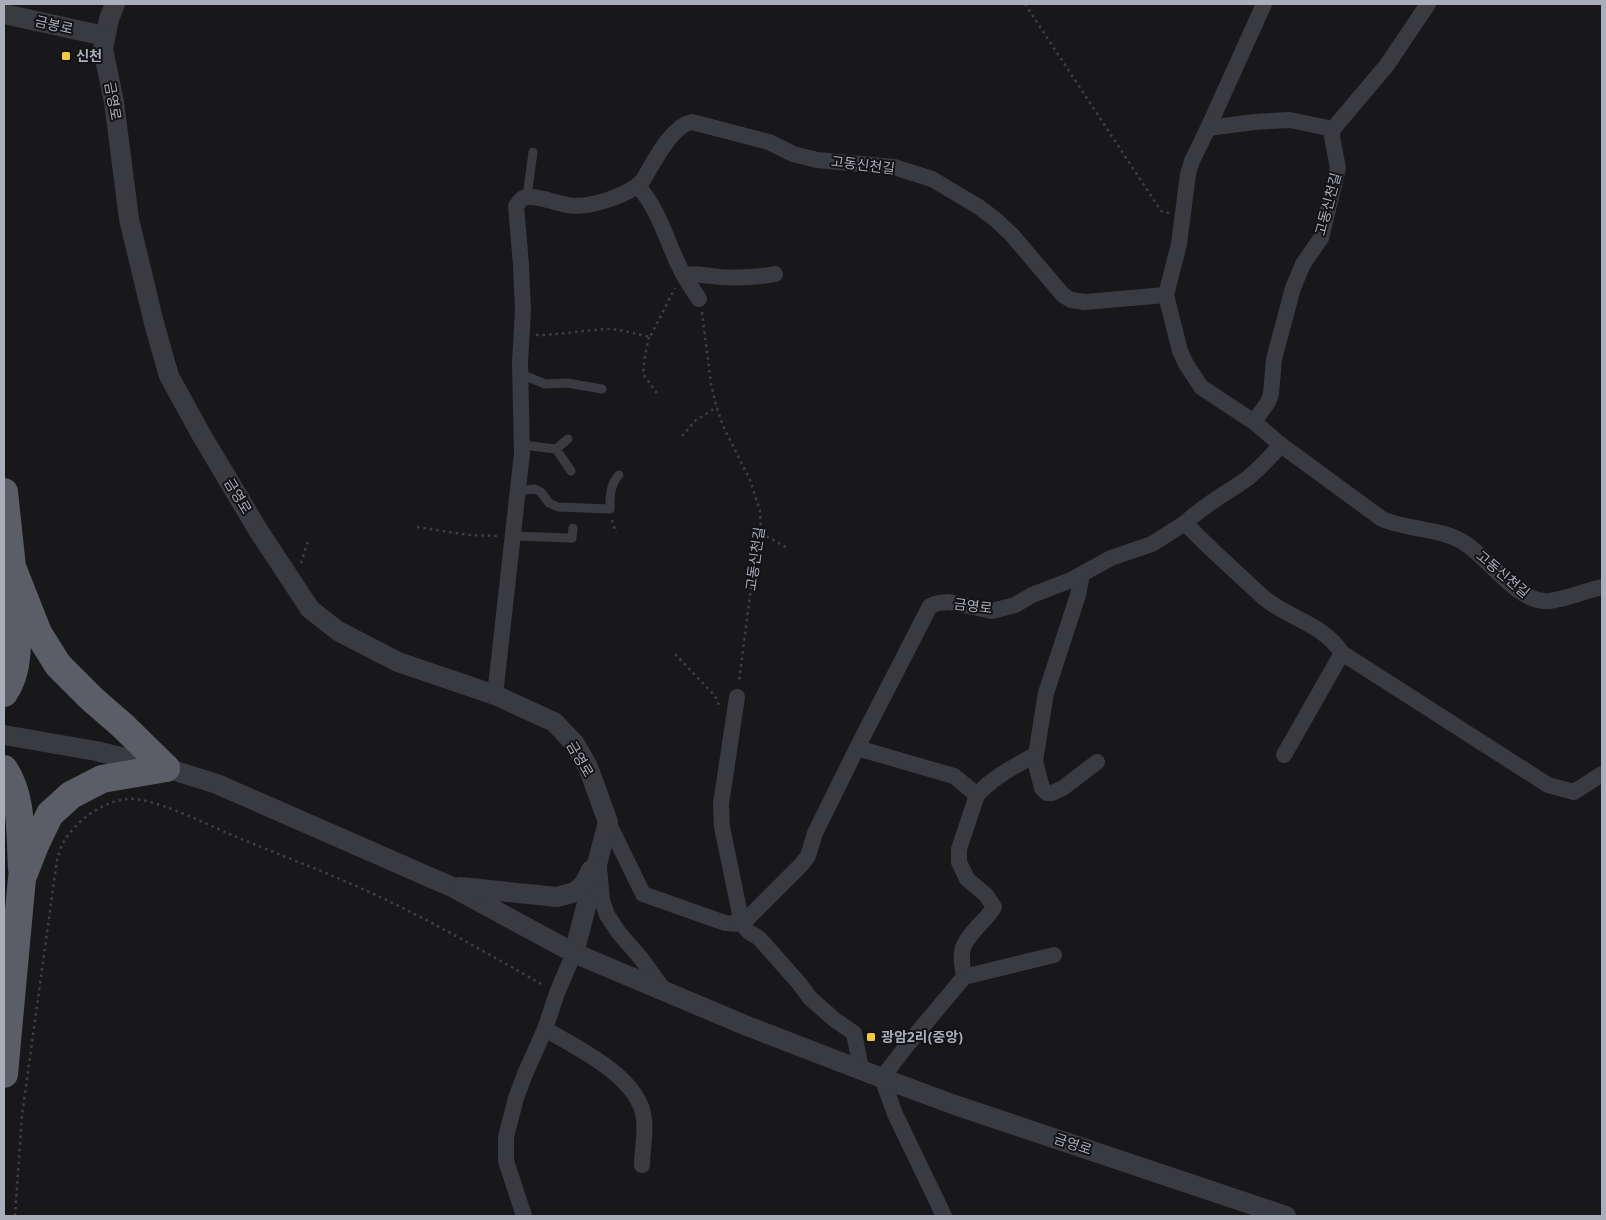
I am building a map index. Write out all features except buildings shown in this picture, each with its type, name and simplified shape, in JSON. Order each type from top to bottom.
[{"type":"highway","points":[[4,492],[12,567],[17,651],[16,668],[11,683],[4,692]]},
{"type":"highway","points":[[12,567],[38,632],[58,666],[166,768]]},
{"type":"highway","points":[[22,878],[35,844],[50,814],[71,795],[102,779],[166,768]]},
{"type":"highway","points":[[4,769],[17,802],[22,878],[4,1074]]},
{"type":"street","name":"금영로","points":[[114,4],[103,49],[114,102],[129,219],[169,376],[202,436],[258,530],[310,608],[338,631],[398,662],[496,695],[554,722],[575,744],[588,767],[608,822],[643,894],[725,923],[742,924],[808,856],[816,833],[857,748],[930,606],[950,602],[992,611],[1015,605],[1032,595],[1082,574]]},
{"type":"street","name":"고동신천길","points":[[1264,4],[1192,160],[1188,174],[1179,244],[1166,296],[1180,351],[1186,364],[1202,387],[1254,422],[1281,445],[1382,519],[1394,524],[1446,535],[1463,541],[1523,594],[1534,599],[1549,601],[1602,587]]},
{"type":"street","points":[[1208,128],[1254,122],[1290,120],[1334,129],[1387,65],[1428,4]]},
{"type":"street","name":"금봉로","points":[[4,14],[105,36]]},
{"type":"street","name":"고동신천길","points":[[638,186],[674,132],[684,124],[692,122],[770,142],[793,154],[817,160],[894,166],[932,179],[972,202],[996,220],[1012,235],[1063,295],[1071,300],[1085,302],[1166,296]]},
{"type":"street","name":"고동신천길","points":[[1254,422],[1268,402],[1271,394],[1274,359],[1293,288],[1303,264],[1321,238],[1338,168],[1332,137],[1334,129]]},
{"type":"street","points":[[496,695],[522,445],[521,265],[516,206],[526,196],[577,206],[594,204],[638,186],[644,192],[661,221],[684,275],[699,299]]},
{"type":"street","points":[[684,275],[699,273],[713,276],[765,276],[776,274]]},
{"type":"street","points":[[1097,762],[1063,788],[1056,792],[1047,793],[1042,788],[1035,761],[1046,693],[1078,595],[1082,574],[1111,558],[1152,544],[1185,523],[1196,513],[1248,478],[1281,445]]},
{"type":"street","points":[[1185,523],[1264,598],[1292,617],[1317,628],[1334,641],[1342,653],[1548,785],[1574,792],[1602,774]]},
{"type":"street","points":[[1284,755],[1342,653]]},
{"type":"street","points":[[737,697],[721,812],[722,827],[742,924],[749,932],[759,938],[810,998],[835,1020],[854,1033],[861,1069]]},
{"type":"street","points":[[4,735],[96,751],[166,768],[217,784],[452,886],[557,896],[575,892],[584,884],[598,858]]},
{"type":"street","points":[[857,748],[954,776],[977,795]]},
{"type":"street","points":[[964,978],[961,960],[963,946],[994,907],[986,894],[967,879],[959,862],[958,849],[977,795],[1003,774],[1035,754]]},
{"type":"street","points":[[524,1216],[506,1161],[506,1137],[516,1098],[574,953],[608,822]]},
{"type":"street","points":[[598,858],[602,900],[607,915],[664,990]]},
{"type":"street","name":"금영로","points":[[452,886],[574,953],[747,1026],[882,1078],[1286,1216]]},
{"type":"street","points":[[944,1216],[895,1114],[882,1078],[964,978],[1054,955]]},
{"type":"street","points":[[545,1029],[604,1064],[629,1088],[642,1109],[644,1119],[642,1165]]},
{"type":"lane","points":[[526,196],[533,152]]},
{"type":"lane","points":[[521,374],[545,384],[567,383],[602,389]]},
{"type":"lane","points":[[556,449],[568,438]]},
{"type":"lane","points":[[522,445],[556,449],[571,471]]},
{"type":"lane","points":[[518,490],[535,489],[541,492],[549,503],[558,507],[610,509],[610,492],[619,475]]},
{"type":"lane","points":[[512,536],[572,538],[573,528]]},
{"type":"path","points":[[1025,4],[1161,211],[1182,218]]},
{"type":"path","points":[[659,396],[643,374],[644,355],[649,337],[678,282],[684,275]]},
{"type":"path","name":"고동신천길","points":[[699,299],[717,407],[723,426],[742,462],[760,511],[761,533],[756,548],[737,697]]},
{"type":"path","points":[[522,336],[557,335],[608,329],[649,337]]},
{"type":"path","points":[[682,436],[696,420],[717,407]]},
{"type":"path","points":[[417,527],[469,535],[512,536]]},
{"type":"path","points":[[761,533],[789,549]]},
{"type":"path","points":[[675,654],[707,688]]},
{"type":"path","points":[[14,1216],[22,1115],[57,860],[63,843],[76,826],[91,813],[108,805],[128,799],[144,800],[183,814],[377,896],[557,993]]},
{"type":"place","name":"신천","points":[[66,56]]},
{"type":"place","name":"광암2리(중앙)","points":[[871,1037]]}]
